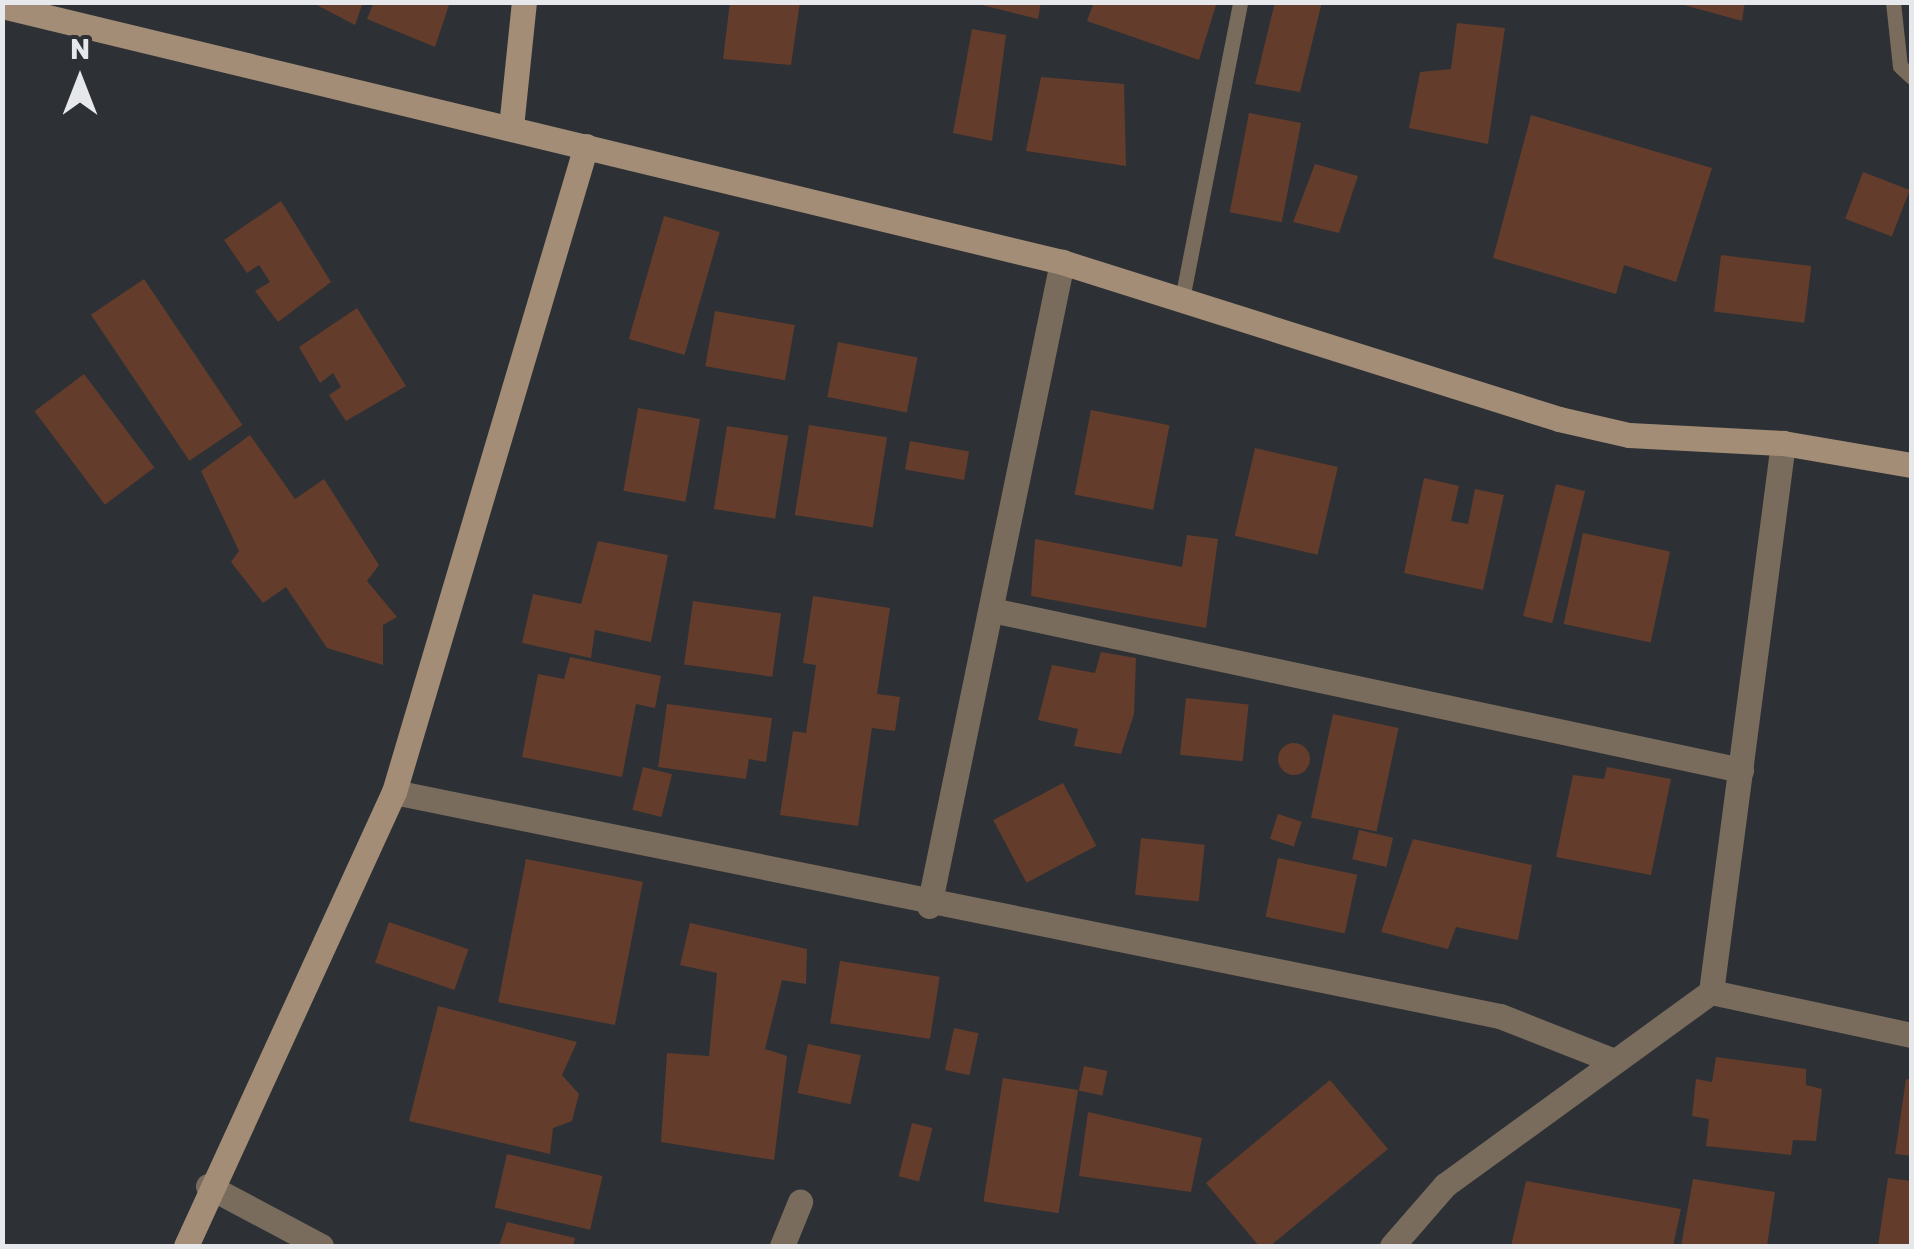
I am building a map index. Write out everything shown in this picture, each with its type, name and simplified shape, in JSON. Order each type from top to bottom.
[{"type":"street","points":[[511,127],[524,2]]},
{"type":"street","points":[[2,6],[1062,262],[1559,419],[1629,435],[1784,443],[1912,464]]},
{"type":"street","points":[[186,1246],[208,1186],[394,792],[586,146]]},
{"type":"street","points":[[929,906],[1062,262]]},
{"type":"street","points":[[1710,992],[1784,443]]},
{"type":"street","points":[[992,610],[1742,770]]},
{"type":"street","points":[[394,792],[929,906],[1500,1016],[1609,1058]]},
{"type":"street","points":[[1392,1246],[1445,1185],[1609,1058],[1710,992],[1912,1034]]},
{"type":"street","points":[[208,1186],[321,1246]]},
{"type":"street","points":[[782,1246],[800,1202]]},
{"type":"lane","points":[[1182,299],[1240,2]]},
{"type":"lane","points":[[1893,2],[1900,66],[1912,78]]},
{"type":"building","points":[[311,2],[363,2],[355,25]]},
{"type":"building","points":[[374,2],[450,2],[435,47],[367,19]]},
{"type":"building","points":[[730,2],[800,2],[791,65],[723,59]]},
{"type":"building","points":[[970,2],[1041,2],[1038,19]]},
{"type":"building","points":[[1094,2],[1217,2],[1199,60],[1087,21]]},
{"type":"building","points":[[1275,2],[1322,2],[1300,92],[1255,84]]},
{"type":"building","points":[[1673,2],[1745,2],[1742,21]]},
{"type":"building","points":[[1457,23],[1505,28],[1488,144],[1409,128],[1420,72],[1451,69]]},
{"type":"building","points":[[972,29],[1006,35],[992,141],[953,133]]},
{"type":"building","points":[[1041,77],[1124,84],[1126,166],[1026,151]]},
{"type":"building","points":[[1249,113],[1301,123],[1282,222],[1230,212]]},
{"type":"building","points":[[1531,115],[1712,168],[1676,282],[1624,265],[1616,294],[1493,258]]},
{"type":"building","points":[[1315,164],[1358,176],[1339,233],[1293,222]]},
{"type":"building","points":[[1863,172],[1910,190],[1892,237],[1845,219]]},
{"type":"building","points":[[281,201],[331,282],[278,322],[255,291],[270,282],[259,265],[247,273],[224,240]]},
{"type":"building","points":[[664,216],[720,232],[684,355],[629,339]]},
{"type":"building","points":[[1721,255],[1811,266],[1804,323],[1714,312]]},
{"type":"building","points":[[144,279],[242,425],[189,461],[91,315]]},
{"type":"building","points":[[357,308],[406,386],[346,421],[329,395],[341,387],[333,373],[320,383],[299,347]]},
{"type":"building","points":[[715,311],[795,325],[785,380],[705,366]]},
{"type":"building","points":[[838,342],[918,357],[907,412],[827,397]]},
{"type":"building","points":[[84,374],[154,467],[105,505],[34,411]]},
{"type":"building","points":[[638,408],[700,419],[685,502],[623,491]]},
{"type":"building","points":[[1091,410],[1170,425],[1153,510],[1075,494]]},
{"type":"building","points":[[809,425],[887,437],[873,527],[795,515]]},
{"type":"building","points":[[727,426],[788,436],[775,519],[714,509]]},
{"type":"building","points":[[250,435],[295,499],[324,479],[379,565],[367,581],[397,617],[383,625],[383,665],[327,648],[286,587],[263,603],[231,562],[239,551],[201,471]]},
{"type":"building","points":[[910,441],[969,451],[964,480],[905,470]]},
{"type":"building","points":[[1255,448],[1338,467],[1318,555],[1235,536]]},
{"type":"building","points":[[1424,478],[1459,486],[1451,521],[1468,524],[1475,489],[1504,495],[1483,590],[1404,573]]},
{"type":"building","points":[[1556,484],[1585,491],[1552,623],[1523,616]]},
{"type":"building","points":[[1583,533],[1670,552],[1651,642],[1564,624]]},
{"type":"building","points":[[1187,535],[1218,539],[1206,628],[1031,596],[1035,539],[1182,567]]},
{"type":"building","points":[[598,541],[668,555],[651,642],[595,630],[591,658],[522,643],[533,594],[581,604]]},
{"type":"building","points":[[813,596],[890,608],[877,694],[900,697],[895,731],[872,728],[858,826],[780,815],[793,731],[806,733],[816,665],[803,663]]},
{"type":"building","points":[[693,601],[781,613],[772,677],[684,664]]},
{"type":"building","points":[[1101,652],[1136,658],[1134,714],[1121,754],[1074,746],[1078,729],[1038,720],[1052,665],[1095,673]]},
{"type":"building","points":[[570,657],[661,676],[655,708],[636,704],[622,777],[522,757],[538,674],[564,679]]},
{"type":"building","points":[[1186,698],[1249,705],[1243,761],[1180,755]]},
{"type":"building","points":[[667,704],[772,718],[766,762],[749,759],[746,779],[658,767]]},
{"type":"building","points":[[1333,714],[1399,728],[1376,832],[1311,818]]},
{"type":"building","points":[[1294,743],[1305,748],[1310,759],[1305,770],[1294,775],[1283,770],[1278,759],[1283,748]]},
{"type":"building","points":[[643,767],[672,774],[661,817],[632,810]]},
{"type":"building","points":[[1607,767],[1671,779],[1651,875],[1556,857],[1573,775],[1604,779]]},
{"type":"building","points":[[1063,783],[1096,846],[1027,883],[993,820]]},
{"type":"building","points":[[1278,814],[1302,822],[1294,846],[1270,839]]},
{"type":"building","points":[[1359,830],[1393,838],[1386,867],[1352,859]]},
{"type":"building","points":[[1141,838],[1205,845],[1199,901],[1135,895]]},
{"type":"building","points":[[1413,839],[1532,865],[1518,940],[1456,927],[1448,949],[1381,932]]},
{"type":"building","points":[[1278,858],[1357,875],[1345,934],[1266,917]]},
{"type":"building","points":[[526,859],[643,882],[615,1025],[498,1002]]},
{"type":"building","points":[[389,922],[468,949],[454,990],[375,963]]},
{"type":"building","points":[[690,923],[807,949],[806,984],[782,980],[765,1049],[787,1056],[774,1160],[661,1142],[667,1053],[709,1056],[717,973],[680,965]]},
{"type":"building","points":[[840,961],[940,977],[930,1039],[830,1023]]},
{"type":"building","points":[[438,1006],[577,1042],[562,1075],[579,1094],[572,1121],[553,1128],[550,1154],[409,1121]]},
{"type":"building","points":[[954,1028],[978,1033],[970,1075],[945,1070]]},
{"type":"building","points":[[808,1044],[861,1055],[850,1104],[798,1093]]},
{"type":"building","points":[[1716,1057],[1806,1069],[1806,1085],[1822,1089],[1816,1141],[1793,1140],[1791,1155],[1706,1146],[1709,1119],[1692,1116],[1696,1079],[1712,1082]]},
{"type":"building","points":[[1084,1066],[1107,1071],[1102,1095],[1079,1090]]},
{"type":"building","points":[[1003,1078],[1078,1090],[1059,1213],[983,1201]]},
{"type":"building","points":[[1906,1079],[1912,1080],[1912,1156],[1895,1154]]},
{"type":"building","points":[[1330,1080],[1388,1149],[1270,1246],[1259,1246],[1206,1183]]},
{"type":"building","points":[[1088,1112],[1202,1138],[1191,1192],[1079,1176]]},
{"type":"building","points":[[912,1123],[932,1128],[919,1181],[899,1176]]},
{"type":"building","points":[[507,1154],[602,1176],[590,1230],[495,1208]]},
{"type":"building","points":[[1888,1178],[1912,1181],[1912,1246],[1878,1246]]},
{"type":"building","points":[[1693,1179],[1775,1192],[1767,1246],[1681,1246]]},
{"type":"building","points":[[1526,1181],[1681,1209],[1673,1246],[1511,1246]]},
{"type":"building","points":[[507,1222],[575,1238],[573,1246],[499,1246]]}]
